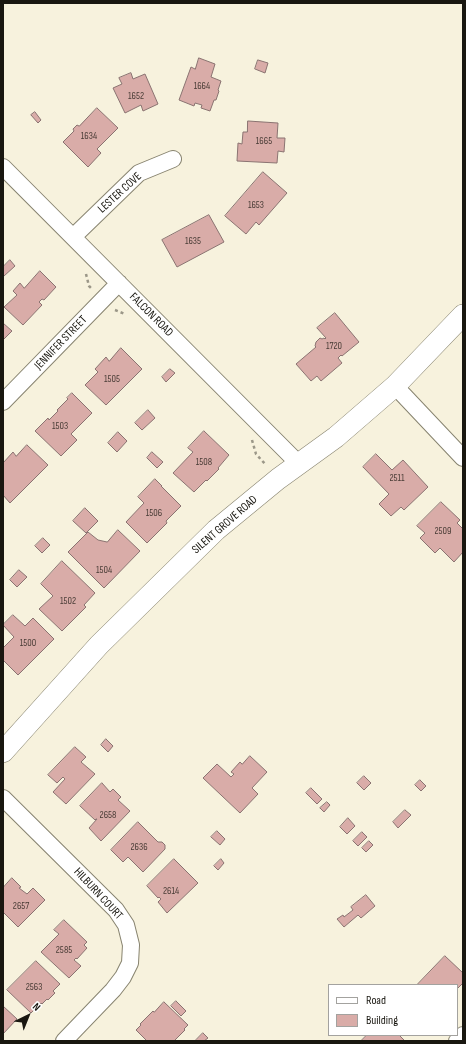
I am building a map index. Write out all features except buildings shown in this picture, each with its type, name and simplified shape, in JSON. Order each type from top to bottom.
[{"type":"street","name":"LESTER COVE","points":[[73,237],[139,173],[174,159]]},
{"type":"street","name":"FALCON ROAD","points":[[3,167],[299,464]]},
{"type":"street","name":"JENNIFER STREET","points":[[3,402],[119,283]]},
{"type":"street","name":"SILENT GROVE ROAD","points":[[3,752],[99,645],[216,530],[278,479],[336,437],[394,386],[463,315]]},
{"type":"street","points":[[394,386],[463,458]]},
{"type":"street","name":"HILBURN COURT","points":[[3,798],[116,910],[126,925],[131,945],[130,963],[124,977],[64,1041]]},
{"type":"street","points":[[457,1041],[463,1035]]}]
